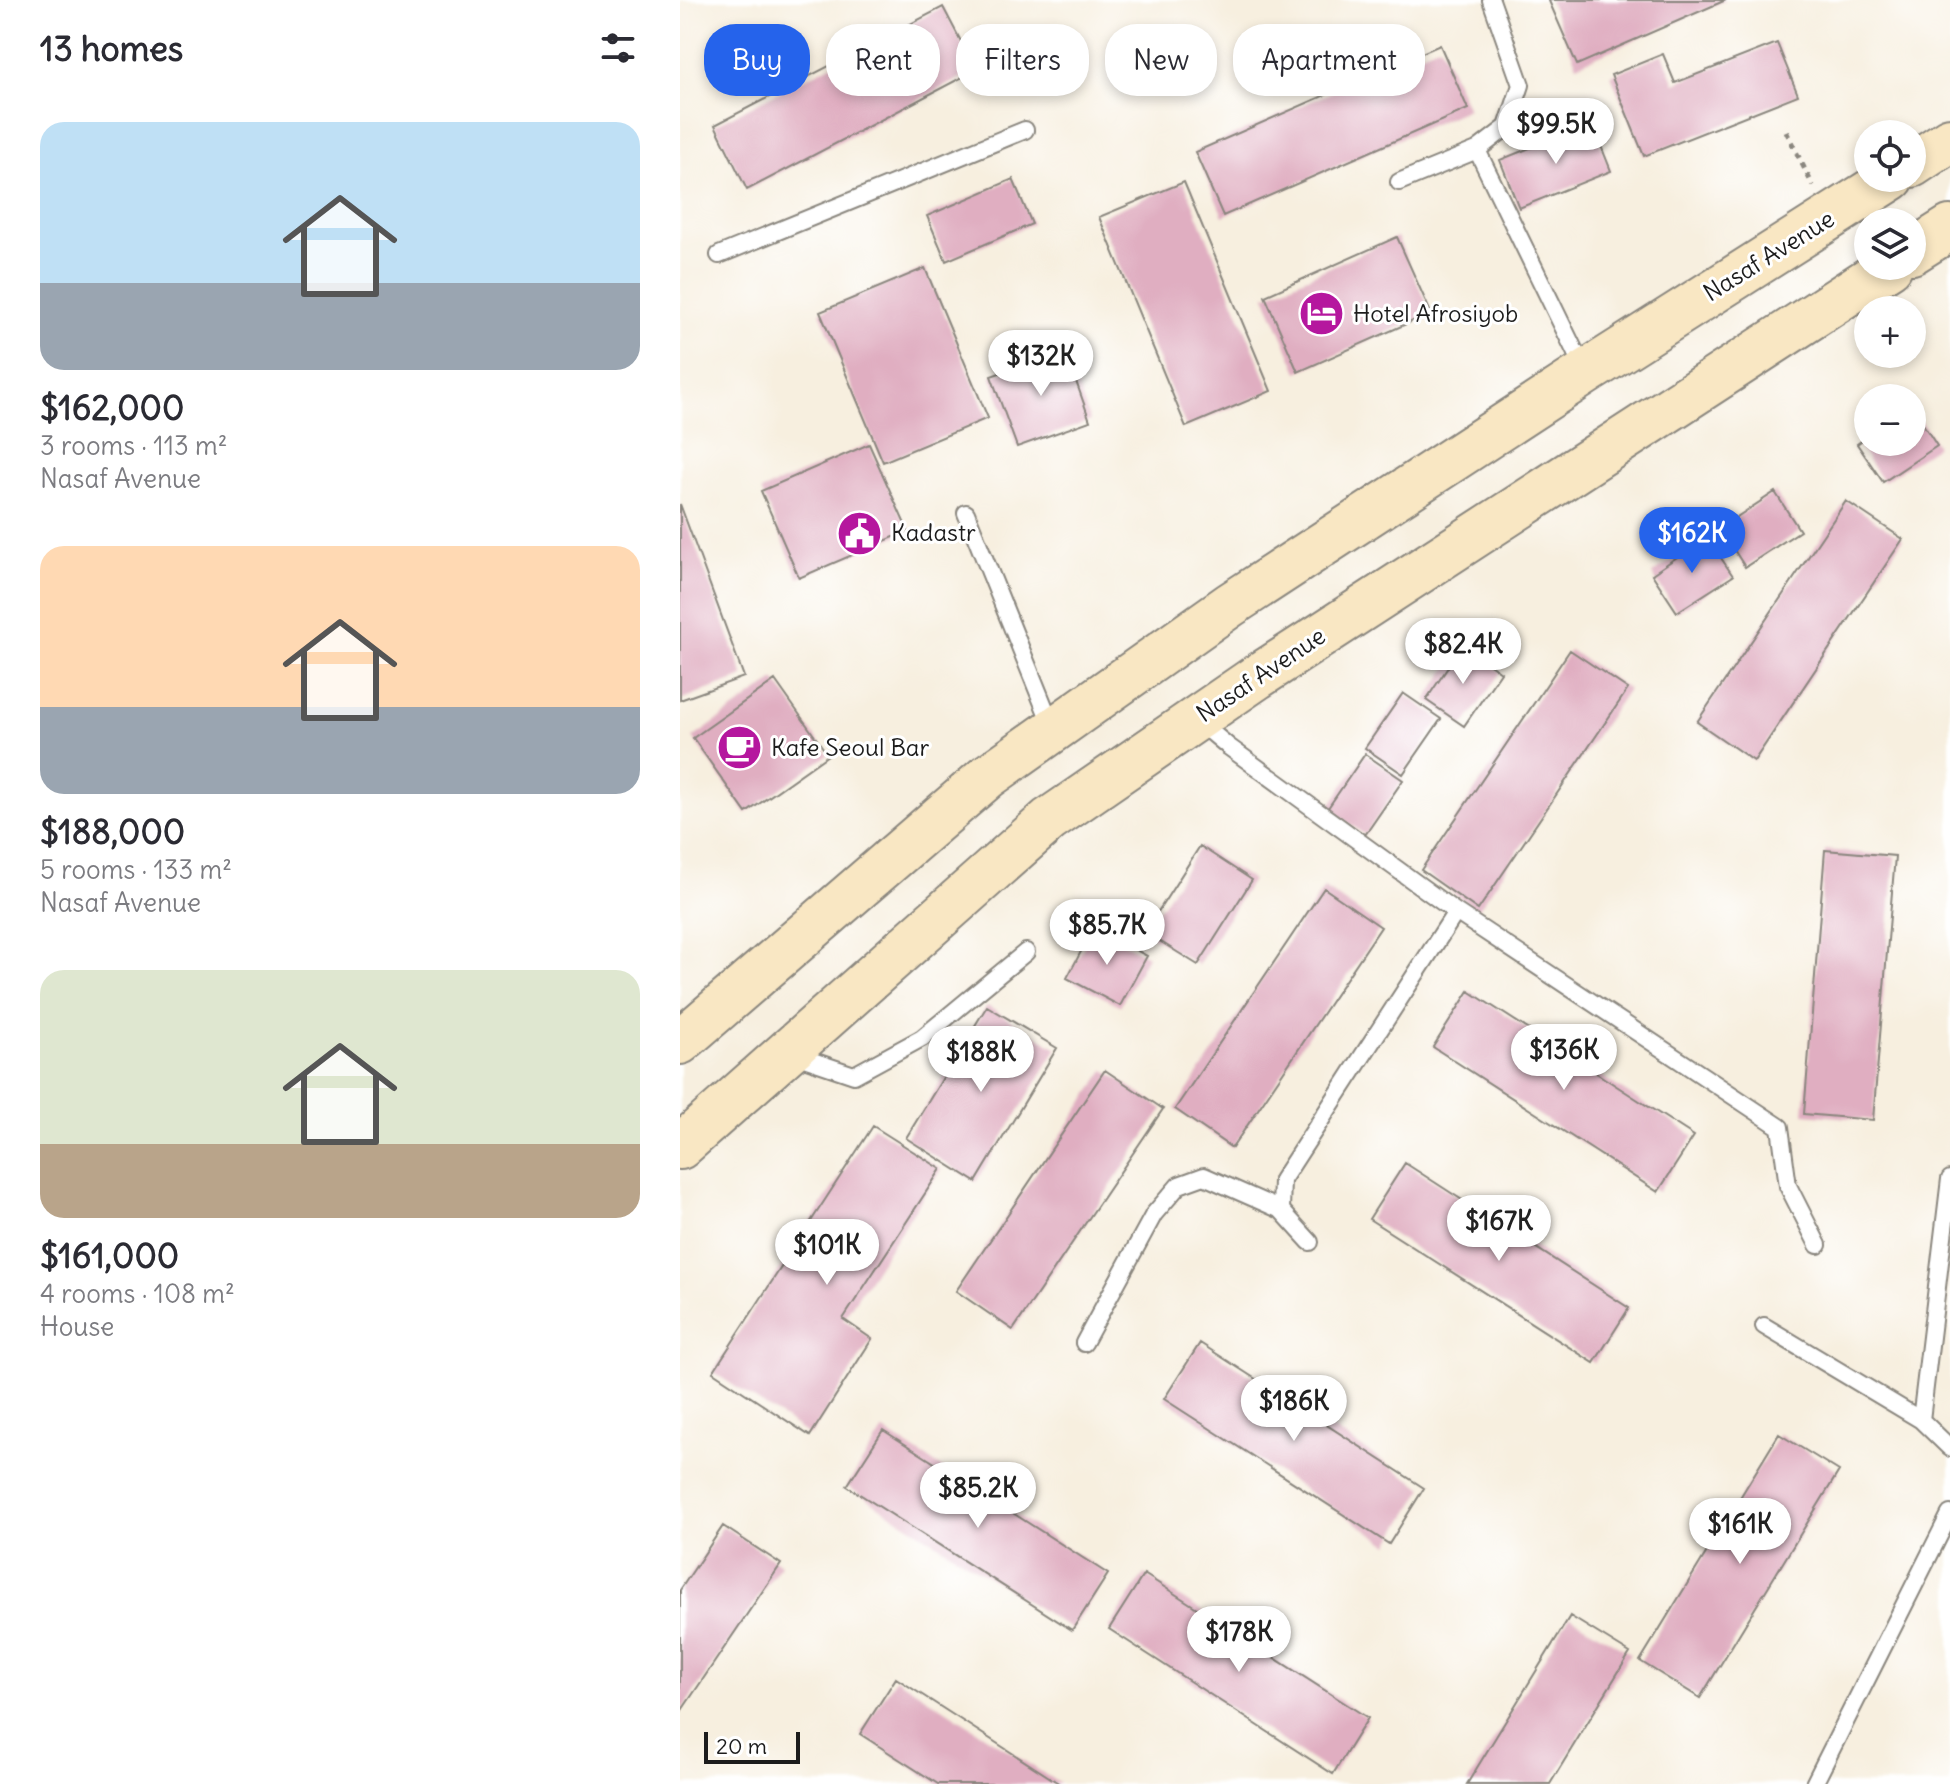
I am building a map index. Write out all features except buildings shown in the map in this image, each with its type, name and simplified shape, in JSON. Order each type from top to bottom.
[{"type":"main road","points":[[1926,156],[1950,140]]},
{"type":"main road","name":"Nasaf Avenue","points":[[680,1042],[987,777],[1230,605],[1585,373],[1870,192]]},
{"type":"main road","points":[[1926,243],[1950,228]]},
{"type":"main road","name":"Nasaf Avenue","points":[[680,1147],[1049,820],[1196,719],[1868,280]]},
{"type":"lane","points":[[1399,182],[1477,150],[1507,127],[1521,85],[1491,0]]},
{"type":"lane","points":[[719,255],[1025,130]]},
{"type":"lane","points":[[1477,150],[1585,373]]},
{"type":"lane","points":[[966,513],[1053,730]]},
{"type":"lane","points":[[1196,719],[1229,747],[1456,912],[1780,1127],[1788,1186],[1818,1245]]},
{"type":"lane","points":[[1281,1210],[1282,1180],[1456,912]]},
{"type":"lane","points":[[787,1052],[854,1075],[922,1038],[1026,952]]},
{"type":"lane","points":[[1084,1343],[1154,1214],[1179,1185],[1204,1176],[1281,1210],[1310,1242]]},
{"type":"lane","points":[[1921,1420],[1950,1179]]},
{"type":"lane","points":[[1764,1326],[1921,1420],[1950,1448]]},
{"type":"lane","points":[[1814,1784],[1950,1514]]},
{"type":"path","points":[[1786,131],[1814,187]]},
{"type":"place","name":"Hotel Afrosiyob","points":[[1322,314]]},
{"type":"place","name":"Kadastr","points":[[860,533]]},
{"type":"place","name":"Kafe Seoul Bar","points":[[740,748]]}]
